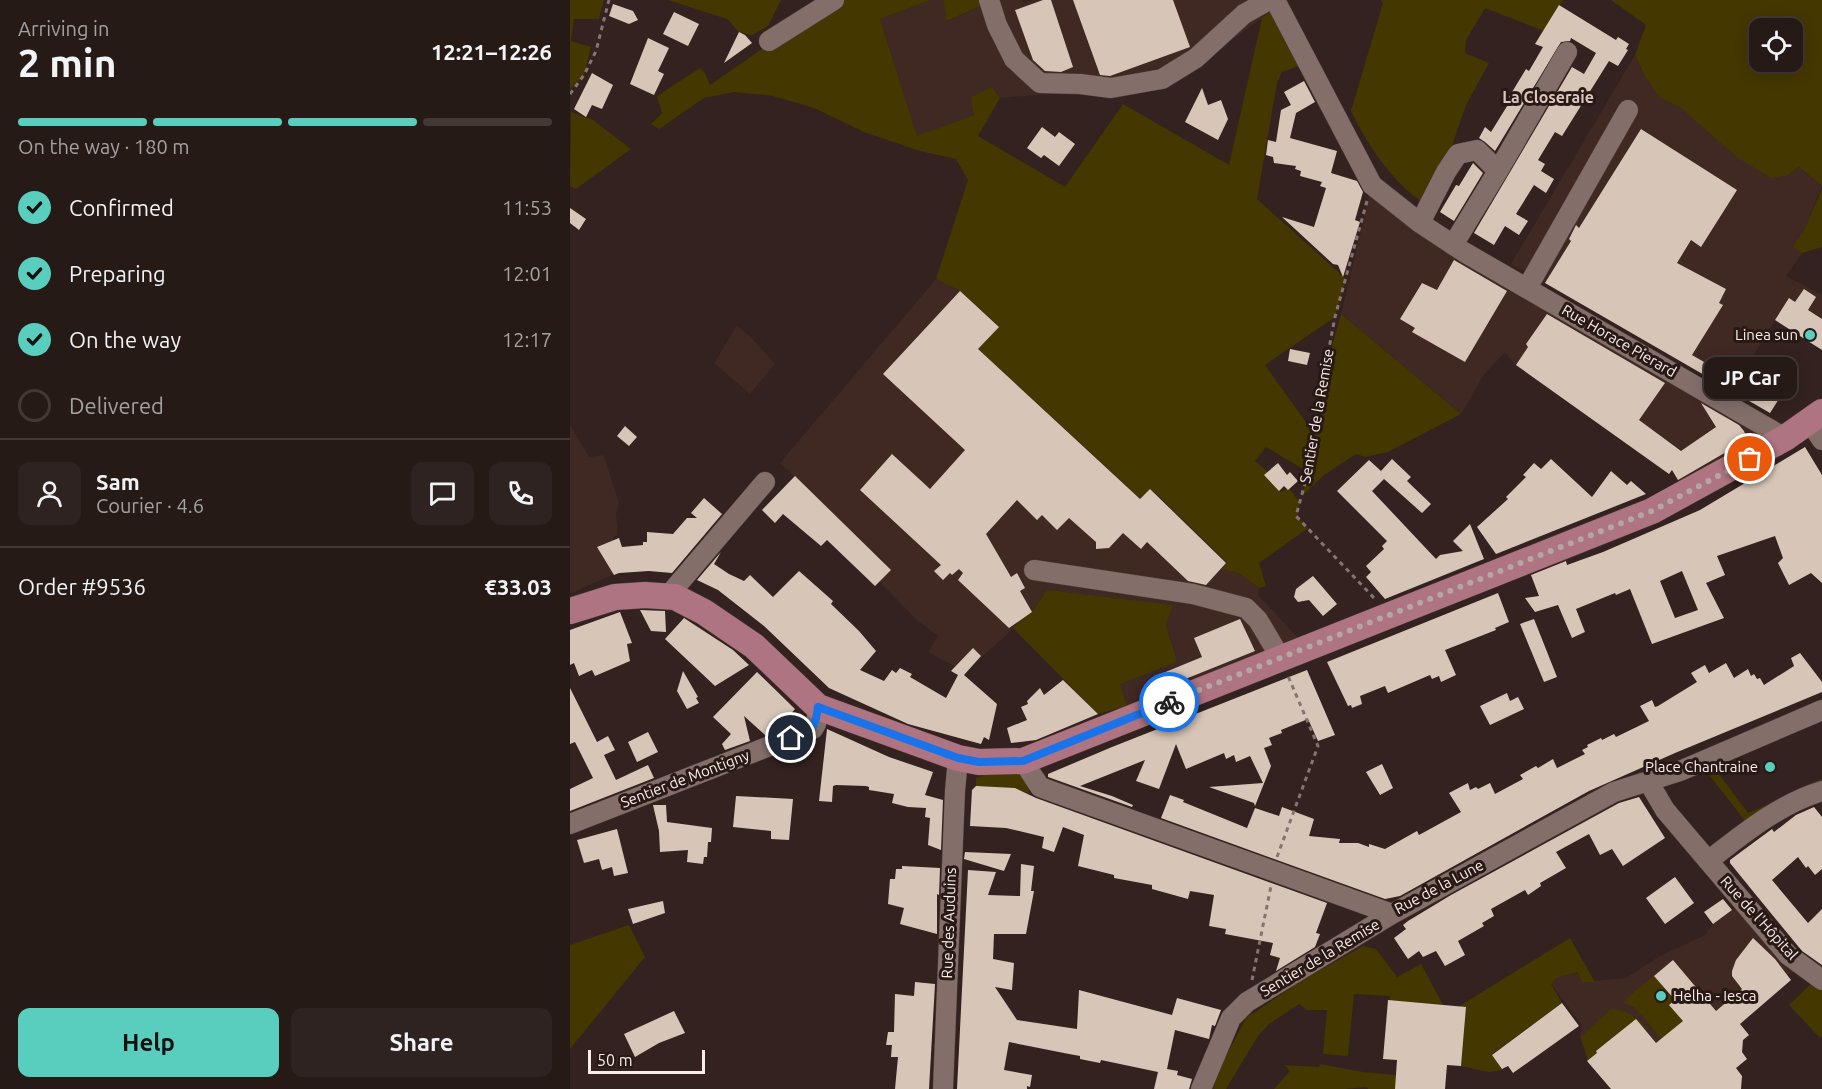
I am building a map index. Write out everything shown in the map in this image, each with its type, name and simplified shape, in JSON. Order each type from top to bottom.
[{"type":"main road","points":[[570,611],[615,597],[645,595],[675,597],[704,612],[754,646],[818,707],[958,758],[979,762],[1023,761],[1652,511],[1785,438],[1818,424]]},
{"type":"street","points":[[769,41],[834,0]]},
{"type":"street","points":[[989,0],[997,25],[1014,60],[1040,83],[1080,84],[1111,88],[1162,79],[1196,58],[1244,14],[1269,0]]},
{"type":"street","name":"Rue Horace Pierard","points":[[1275,0],[1372,185],[1420,223],[1454,245],[1785,438]]},
{"type":"street","points":[[1454,245],[1567,52]]},
{"type":"street","points":[[1527,288],[1628,110]]},
{"type":"street","points":[[1420,223],[1446,172],[1458,154],[1477,150],[1498,171]]},
{"type":"street","points":[[668,596],[765,482]]},
{"type":"street","points":[[1034,570],[1193,594],[1246,608],[1258,620],[1280,657]]},
{"type":"street","name":"Sentier de Montigny","points":[[570,824],[813,729],[816,724],[818,707]]},
{"type":"street","name":"Rue de la Lune","points":[[1023,761],[1040,787],[1392,914],[1614,792],[1680,771],[1822,710]]},
{"type":"street","name":"Rue des Auduins","points":[[943,1089],[958,758]]},
{"type":"street","points":[[1648,781],[1665,810],[1704,856],[1804,796],[1822,791]]},
{"type":"street","name":"Rue de l'Hôpital","points":[[1704,856],[1788,955],[1822,980]]},
{"type":"street","name":"Sentier de la Remise","points":[[1201,1089],[1230,1018],[1247,1002],[1392,914]]},
{"type":"path","points":[[570,94],[584,75],[596,51],[609,0]]},
{"type":"path","name":"Sentier de la Remise","points":[[1372,185],[1335,317],[1313,432],[1311,461],[1296,516],[1389,614]]},
{"type":"path","name":"Sentier de la Remise","points":[[1247,1002],[1272,870],[1318,746],[1280,657]]},
{"type":"shaded area","points":[[570,0],[604,0],[599,19],[574,19],[571,41],[591,47],[584,75],[570,89]]},
{"type":"shaded area","points":[[668,0],[781,0],[768,26],[752,35],[739,32],[727,19]]},
{"type":"shaded area","points":[[840,0],[931,0],[880,19],[917,136],[974,115],[971,97],[992,87],[1000,98],[978,136],[1065,187],[1123,104],[1229,165],[1262,18],[1270,12],[1302,65],[1282,72],[1277,83],[1257,199],[1346,279],[1335,317],[1265,365],[1313,432],[1303,469],[1266,447],[1255,461],[1269,473],[1280,492],[1289,488],[1300,503],[1297,516],[1308,528],[1259,563],[1266,586],[1259,588],[1238,573],[1221,569],[1227,562],[1151,489],[1140,498],[978,349],[999,326],[960,291],[936,279],[968,180],[956,159],[920,151],[864,132],[814,108],[773,96],[734,92],[704,98],[659,129],[651,124],[662,113],[657,96],[700,68],[710,85],[762,49],[771,48]]},
{"type":"shaded area","points":[[931,0],[943,0],[948,21],[994,0],[1022,0],[1024,3],[1033,0],[1264,0],[1270,12],[1174,83],[1116,95],[1051,94],[1000,98],[992,87],[974,115],[917,137],[880,19]]},
{"type":"shaded area","points":[[943,0],[994,0],[947,21]]},
{"type":"shaded area","points":[[1381,0],[1563,0],[1544,31],[1485,8],[1466,40],[1465,53],[1489,63],[1466,105],[1447,160],[1423,203],[1411,194],[1381,162],[1351,111],[1383,3]]},
{"type":"shaded area","points":[[1611,0],[1822,0],[1822,186],[1799,167],[1788,175],[1771,178],[1738,158],[1681,108],[1659,97],[1635,55],[1646,25]]},
{"type":"shaded area","points":[[1635,55],[1659,97],[1681,108],[1788,175],[1799,167],[1822,186],[1805,228],[1794,246],[1802,253],[1786,276],[1822,295],[1822,350],[1775,320],[1733,390],[1714,377],[1511,264]]},
{"type":"shaded area","points":[[571,112],[593,120],[631,149],[576,189],[570,186]]},
{"type":"shaded area","points":[[1372,185],[1763,436],[1681,484],[1673,470],[1668,473],[1516,366],[1505,352],[1483,376],[1461,414],[1341,314]]},
{"type":"shaded area","points":[[1822,189],[1822,247],[1802,253],[1793,247],[1805,228]]},
{"type":"shaded area","points":[[936,279],[960,291],[999,327],[978,349],[1140,498],[1150,489],[1227,562],[1222,569],[1238,573],[1259,588],[1258,595],[1300,640],[1127,706],[1119,685],[1172,642],[1166,624],[1047,590],[1032,612],[965,672],[928,652],[938,636],[918,621],[877,579],[886,566],[780,463]]},
{"type":"shaded area","points":[[1341,314],[1461,414],[1388,452],[1365,457],[1356,454],[1324,475],[1302,496],[1311,461],[1324,377]]},
{"type":"shaded area","points":[[737,326],[751,337],[775,364],[750,394],[714,363]]},
{"type":"shaded area","points":[[570,425],[589,457],[604,455],[619,504],[616,513],[618,535],[613,537],[613,541],[597,547],[614,574],[570,594]]},
{"type":"shaded area","points":[[1047,590],[1173,605],[1166,624],[1177,662],[1120,684],[1127,706],[1098,714],[1013,628],[1032,612]]},
{"type":"shaded area","points":[[1716,770],[1748,813],[1822,779],[1822,786],[1750,823],[1745,821],[1708,773]]},
{"type":"shaded area","points":[[1023,772],[1030,794],[1016,789],[976,786],[976,778],[985,775]]},
{"type":"shaded area","name":"Helha - Iesca","points":[[1738,906],[1796,971],[1787,975],[1650,1089],[1615,1085],[1610,1088],[1588,1061],[1580,1038],[1582,1025],[1551,984],[1557,978],[1576,972],[1582,982],[1626,978],[1660,956],[1705,935],[1713,924]]},
{"type":"shaded area","points":[[629,925],[645,957],[570,1049],[570,945]]},
{"type":"shaded area","points":[[1570,938],[1595,982],[1582,982],[1577,972],[1557,978],[1551,984],[1562,1003],[1492,1054],[1503,1070],[1489,1072],[1461,1066],[1466,1008],[1458,1007]]},
{"type":"shaded area","points":[[1363,946],[1376,949],[1397,977],[1421,964],[1443,1005],[1390,1001],[1390,996],[1354,994],[1348,1056],[1323,1054],[1327,1010],[1307,1010],[1299,1004],[1269,1024],[1258,1036],[1226,1089],[1213,1089],[1222,1064],[1246,1018],[1303,980]]},
{"type":"shaded area","points":[[1654,976],[1675,1001],[1683,1021],[1661,1039],[1634,1007],[1624,1003],[1629,996]]},
{"type":"shaded area","points":[[1812,983],[1822,991],[1822,1036],[1820,1038],[1789,1005]]},
{"type":"shaded area","points":[[1611,1009],[1630,1015],[1647,1028],[1645,1030],[1635,1020],[1596,1051],[1597,1053],[1588,1061],[1581,1037]]},
{"type":"shaded area","points":[[1320,1064],[1396,1075],[1395,1089],[1368,1089],[1367,1087],[1274,1089],[1290,1071],[1284,1065],[1319,1067]]},
{"type":"building","points":[[1043,0],[1051,0],[1073,67],[1061,72],[1045,71],[1033,60],[1015,10]]},
{"type":"building","points":[[1073,0],[1173,0],[1190,47],[1110,76],[1100,75]]},
{"type":"building","points":[[613,4],[633,11],[638,20],[629,24],[609,16]]},
{"type":"building","points":[[1559,5],[1616,40],[1618,37],[1629,44],[1626,49],[1628,50],[1618,66],[1609,61],[1562,136],[1555,132],[1538,160],[1545,164],[1541,171],[1554,179],[1546,193],[1534,185],[1516,214],[1528,221],[1519,235],[1505,226],[1494,245],[1474,233],[1572,67],[1584,74],[1596,53],[1571,38],[1570,41],[1561,42],[1495,151],[1479,138],[1485,127],[1491,132],[1526,69],[1529,71],[1543,47],[1535,44]]},
{"type":"building","points":[[674,12],[699,24],[688,46],[663,34]]},
{"type":"building","points":[[739,32],[752,43],[724,63]]},
{"type":"building","points":[[648,38],[669,48],[658,71],[664,74],[654,95],[630,84]]},
{"type":"building","points":[[592,73],[613,85],[602,109],[592,105],[586,117],[574,109]]},
{"type":"building","points":[[1304,81],[1315,102],[1296,113],[1290,138],[1337,151],[1331,173],[1357,181],[1363,192],[1355,220],[1360,222],[1343,277],[1338,265],[1333,264],[1282,217],[1314,227],[1326,188],[1320,186],[1322,182],[1300,176],[1301,171],[1295,169],[1296,166],[1274,163],[1273,157],[1266,155],[1268,140],[1276,142],[1281,110],[1291,105],[1284,92]]},
{"type":"building","points":[[1202,88],[1208,105],[1221,100],[1228,119],[1218,140],[1185,122]]},
{"type":"building","points":[[1042,127],[1055,137],[1059,132],[1075,144],[1059,166],[1044,155],[1041,158],[1027,148]]},
{"type":"building","points":[[1641,129],[1737,190],[1701,247],[1691,240],[1677,263],[1726,289],[1719,303],[1723,305],[1692,355],[1718,370],[1726,357],[1784,391],[1770,413],[1545,283],[1571,241],[1569,239],[1576,225],[1579,228]]},
{"type":"building","points":[[1473,163],[1483,173],[1454,221],[1440,212],[1456,185],[1459,186]]},
{"type":"building","points":[[570,208],[586,219],[579,230],[570,223]]},
{"type":"building","points":[[1454,260],[1507,291],[1465,362],[1412,332],[1415,328],[1400,319],[1422,283],[1437,290]]},
{"type":"building","name":"Linea sun","points":[[1804,289],[1816,297],[1808,310],[1822,319],[1822,350],[1775,320],[1789,298],[1795,302]]},
{"type":"building","points":[[960,291],[999,327],[978,349],[1140,499],[1150,489],[1226,563],[1206,585],[1188,581],[1147,542],[1141,549],[1123,533],[1109,548],[1096,549],[1096,542],[1069,518],[1057,530],[1042,515],[1037,520],[1017,500],[986,534],[1011,577],[1017,573],[1025,588],[1020,591],[1032,612],[1009,628],[958,580],[963,573],[959,569],[952,575],[950,573],[943,580],[934,571],[941,565],[860,490],[892,454],[930,489],[965,450],[883,374]]},
{"type":"building","points":[[1547,314],[1665,383],[1639,420],[1681,451],[1716,427],[1701,403],[1739,425],[1747,440],[1678,480],[1672,470],[1669,474],[1516,365],[1528,347],[1526,344]]},
{"type":"building","points":[[1290,349],[1310,353],[1307,365],[1288,361]]},
{"type":"building","points":[[625,426],[637,437],[629,446],[617,436]]},
{"type":"building","points":[[1805,447],[1822,475],[1822,583],[1811,573],[1789,585],[1778,563],[1783,558],[1775,536],[1717,556],[1725,575],[1706,583],[1724,618],[1652,644],[1630,589],[1576,609],[1585,632],[1572,638],[1558,605],[1535,612],[1525,598],[1539,596],[1531,575],[1566,561],[1567,565],[1603,552],[1700,510]],"holes":[[[1682,571],[1698,610],[1675,618],[1660,581]]]},
{"type":"building","points":[[1392,459],[1411,477],[1407,481],[1431,504],[1422,513],[1384,479],[1372,491],[1436,559],[1440,555],[1463,551],[1453,541],[1470,524],[1484,559],[1385,599],[1366,577],[1371,572],[1366,566],[1384,549],[1382,546],[1387,541],[1337,491],[1369,460],[1381,471]]},
{"type":"building","points":[[1551,459],[1592,497],[1611,471],[1627,485],[1631,481],[1646,494],[1496,554],[1477,527],[1508,499],[1506,497],[1526,477],[1523,475],[1534,463],[1541,469]]},
{"type":"building","points":[[1278,463],[1287,475],[1290,472],[1298,481],[1288,490],[1284,486],[1279,491],[1264,475]]},
{"type":"building","points":[[795,476],[891,570],[875,586],[827,540],[821,546],[783,514],[775,523],[762,510]]},
{"type":"building","points":[[704,498],[722,514],[672,573],[649,571],[614,575],[597,547],[619,538],[622,547],[643,545],[643,542],[647,542],[647,532],[673,534],[687,518],[697,518],[691,513]]},
{"type":"building","points":[[721,552],[714,564],[744,581],[750,575],[773,597],[799,571],[833,601],[831,604],[876,651],[860,670],[884,681],[892,670],[896,673],[900,668],[912,674],[910,677],[946,698],[958,675],[951,671],[973,648],[981,656],[964,675],[997,704],[989,740],[984,737],[981,744],[908,724],[829,688],[764,626],[718,590],[697,580]]},
{"type":"building","points":[[1313,576],[1337,604],[1323,616],[1309,600],[1298,602],[1294,597],[1296,589]]},
{"type":"building","points":[[1498,593],[1509,622],[1495,628],[1496,630],[1445,650],[1456,675],[1441,682],[1439,676],[1432,679],[1430,675],[1388,693],[1385,686],[1360,696],[1362,704],[1352,708],[1351,705],[1348,706],[1327,662]]},
{"type":"building","points":[[640,610],[665,611],[666,632],[651,631]]},
{"type":"building","points":[[620,612],[632,643],[627,644],[630,661],[595,676],[592,670],[579,676],[574,663],[570,665],[570,630]]},
{"type":"building","points":[[684,618],[733,650],[749,665],[715,686],[665,639]]},
{"type":"building","points":[[1240,619],[1255,651],[1168,686],[1163,673],[1202,657],[1194,638]]},
{"type":"building","points":[[1534,619],[1557,677],[1544,682],[1520,624]]},
{"type":"building","points":[[1800,653],[1822,682],[1822,692],[1589,791],[1400,896],[1385,899],[1161,818],[1170,795],[1247,828],[1255,808],[1279,816],[1282,807],[1314,819],[1309,836],[1340,839],[1339,843],[1358,843],[1369,847],[1369,844],[1385,849],[1417,831],[1419,835],[1461,812],[1449,793],[1468,783],[1470,790],[1490,783],[1495,794],[1523,779],[1520,775],[1536,766],[1538,768],[1553,759],[1557,768],[1585,754],[1582,750],[1588,747],[1587,745],[1614,734],[1616,737],[1649,721],[1640,706],[1652,700],[1655,707],[1658,706],[1697,682],[1691,673],[1705,665],[1709,673],[1726,663],[1734,678],[1748,669],[1751,676],[1754,674],[1757,679],[1760,678],[1764,685],[1794,666],[1791,658]]},
{"type":"building","points":[[1307,670],[1335,735],[1318,741],[1308,719],[1281,730],[1282,733],[1269,738],[1272,745],[1264,748],[1271,766],[1255,806],[1254,803],[1209,787],[1263,783],[1250,756],[1236,762],[1234,755],[1226,759],[1224,753],[1186,769],[1176,744],[1159,789],[1136,781],[1145,760],[1080,786],[1112,796],[1133,805],[1132,807],[1048,777],[1048,774],[1112,747]]},
{"type":"building","points":[[683,671],[699,703],[687,709],[677,691]]},
{"type":"building","points":[[757,672],[795,709],[776,731],[765,735],[744,716],[750,741],[725,750],[722,744],[731,734],[713,717]]},
{"type":"building","points":[[1063,680],[1098,714],[1036,740],[1011,743],[1007,728],[1027,720],[1021,707],[1028,704],[1027,701],[1040,688],[1044,695]]},
{"type":"building","points":[[570,688],[597,742],[608,736],[615,750],[604,755],[616,780],[648,765],[654,778],[570,811],[570,789],[593,778],[575,742],[570,744]]},
{"type":"building","points":[[1507,693],[1510,701],[1518,697],[1524,709],[1490,725],[1480,706]]},
{"type":"building","points":[[827,729],[889,757],[933,772],[925,795],[943,800],[941,850],[928,845],[930,818],[925,817],[926,808],[892,803],[894,794],[869,790],[866,786],[836,785],[833,786],[832,802],[819,801]]},
{"type":"building","points":[[648,732],[658,752],[637,762],[628,742]]},
{"type":"building","points":[[1382,764],[1393,788],[1380,795],[1366,772]]},
{"type":"building","points":[[976,786],[1015,788],[1036,798],[1327,903],[1316,933],[1320,934],[1315,947],[1276,971],[1280,958],[1270,955],[1273,943],[1225,934],[1226,929],[1209,926],[1214,895],[1190,891],[1188,899],[1152,889],[1152,885],[1114,878],[1114,875],[1078,866],[1084,835],[1063,827],[1054,852],[1042,848],[1044,837],[1006,828],[970,826],[972,790]]},
{"type":"building","points":[[736,796],[793,799],[789,840],[771,839],[771,831],[733,827]]},
{"type":"building","points":[[1639,797],[1665,838],[1623,866],[1612,849],[1600,855],[1589,834],[1556,852],[1566,868],[1540,883],[1541,886],[1528,895],[1525,890],[1491,909],[1494,916],[1482,923],[1484,926],[1458,941],[1465,955],[1445,966],[1436,951],[1423,957],[1419,951],[1408,959],[1394,938],[1406,929],[1403,925],[1408,921],[1451,895],[1619,803]]},
{"type":"building","points":[[653,805],[666,805],[667,822],[712,828],[711,842],[708,842],[707,857],[704,857],[703,864],[687,862],[688,850],[660,852],[659,831]]},
{"type":"building","points":[[1814,807],[1822,817],[1822,869],[1815,875],[1798,857],[1772,880],[1808,923],[1822,909],[1822,965],[1802,951],[1730,863],[1730,860],[1772,829],[1774,832],[1796,815]]},
{"type":"building","points":[[617,829],[628,873],[614,876],[612,867],[602,870],[599,859],[584,863],[577,840]]},
{"type":"building","points":[[965,852],[1011,854],[1004,871],[964,859]]},
{"type":"building","points":[[1021,864],[1034,866],[1031,891],[1034,891],[1026,934],[994,934],[993,959],[1014,963],[1012,990],[995,987],[1017,1020],[1077,1029],[1079,990],[1172,1015],[1177,998],[1221,1010],[1215,1026],[1212,1025],[1209,1039],[1175,1030],[1167,1069],[1178,1071],[1177,1075],[1192,1079],[1189,1089],[1154,1089],[1158,1072],[1101,1060],[1100,1063],[1080,1059],[1080,1056],[1009,1042],[1004,1070],[1032,1075],[1030,1087],[1027,1086],[1027,1089],[957,1089],[968,870],[996,872],[988,895],[1020,896]]},
{"type":"building","points":[[902,866],[940,868],[939,895],[937,894],[937,934],[900,924],[904,908],[888,904],[890,879],[895,879],[896,869],[902,869]]},
{"type":"building","points":[[1675,877],[1694,903],[1665,924],[1646,898]]},
{"type":"building","points":[[1723,899],[1732,910],[1713,924],[1704,912]]},
{"type":"building","points":[[663,901],[665,913],[633,924],[628,909]]},
{"type":"building","points":[[1753,938],[1775,959],[1791,980],[1740,1024],[1749,1035],[1743,1040],[1742,1052],[1747,1059],[1736,1068],[1742,1076],[1741,1089],[1611,1089],[1587,1061],[1597,1053],[1596,1051],[1636,1019],[1656,1043],[1683,1021],[1669,1005],[1675,1000],[1654,976],[1673,960],[1716,1011],[1742,989],[1732,976],[1732,971],[1736,960]]},
{"type":"building","points":[[915,982],[935,984],[929,1089],[895,1089],[898,1057],[891,1057],[892,1045],[886,1045],[888,1032],[894,1032],[895,994],[914,996]]},
{"type":"building","points":[[1388,1000],[1466,1007],[1461,1066],[1447,1065],[1445,1089],[1395,1089],[1397,1060],[1383,1059]]},
{"type":"building","points":[[1562,1003],[1579,1026],[1513,1073],[1508,1066],[1502,1069],[1492,1055]]},
{"type":"building","points":[[674,1011],[685,1033],[659,1043],[635,1057],[624,1034]]},
{"type":"way so far","points":[[1169,702],[1652,511],[1750,459]]},
{"type":"place","name":"Linea sun","points":[[1810,335]]},
{"type":"place","name":"JP Car","points":[[1750,459]]},
{"type":"place","name":"Place Chantraine","points":[[1770,767]]},
{"type":"place","name":"Helha - Iesca","points":[[1661,996]]},
{"type":"district","name":"La Closeraie","points":[[1548,97]]},
{"type":"route","points":[[791,738],[813,729],[816,724],[818,707],[958,758],[979,762],[1023,761],[1169,702]]}]
